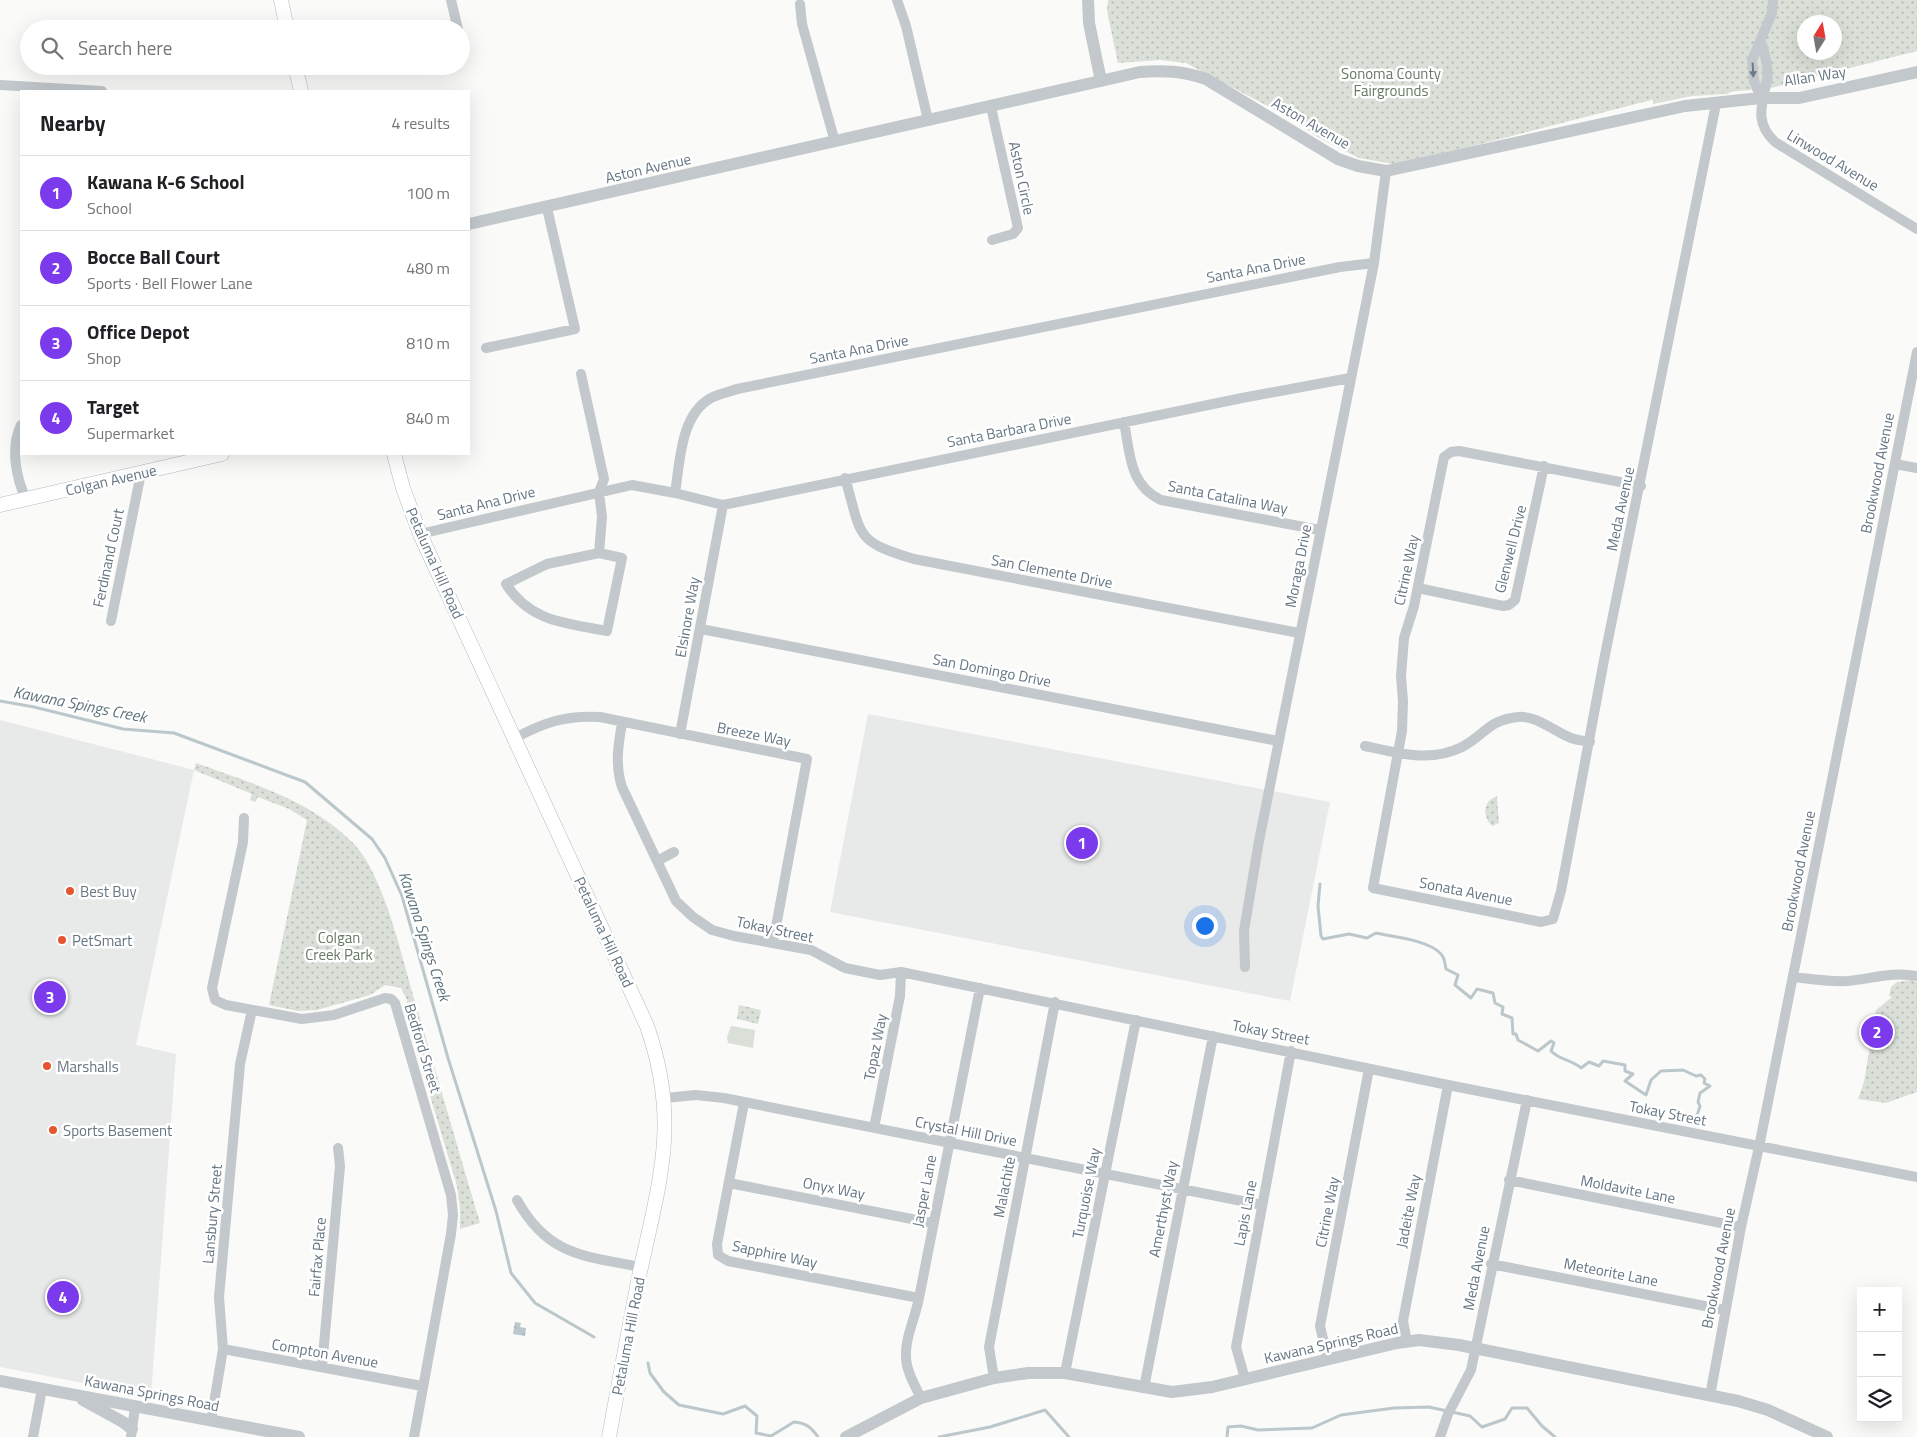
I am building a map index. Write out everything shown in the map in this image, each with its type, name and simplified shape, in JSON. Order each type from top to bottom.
[{"type":"main road","points":[[281,0],[285,20]]},
{"type":"main road","points":[[297,75],[301,90]]},
{"type":"main road","name":"Colgan Avenue","points":[[0,505],[218,455]]},
{"type":"main road","name":"Petaluma Hill Road","points":[[394,455],[401,483],[420,534],[648,1026],[659,1063],[665,1098],[666,1128],[662,1172],[641,1267],[609,1437]]},
{"type":"street","points":[[451,0],[456,20]]},
{"type":"street","points":[[897,0],[908,35],[928,120]]},
{"type":"street","points":[[1088,0],[1089,23],[1101,82]]},
{"type":"street","name":"Linwood Avenue","points":[[1773,0],[1772,13],[1752,60],[1754,81],[1761,98],[1764,128],[1775,142],[1917,228]]},
{"type":"street","points":[[800,4],[802,24],[835,142]]},
{"type":"street","name":"Aston Avenue","points":[[470,224],[547,208],[928,120],[1162,70],[1192,74],[1221,86],[1301,139],[1338,159],[1358,166],[1386,171],[1685,106],[1716,104]]},
{"type":"street","name":"Allan Way","points":[[1716,104],[1761,98],[1799,98],[1917,72]]},
{"type":"street","points":[[0,85],[85,90]]},
{"type":"street","name":"Meda Avenue","points":[[1553,919],[1590,742],[1604,660],[1641,486],[1716,104]]},
{"type":"street","name":"Aston Circle","points":[[991,107],[1018,228],[1013,234],[992,240]]},
{"type":"street","name":"Moraga Drive","points":[[1245,967],[1243,948],[1246,914],[1299,633],[1374,263],[1386,171]]},
{"type":"street","points":[[486,348],[575,329],[547,208]]},
{"type":"street","name":"Santa Ana Drive","points":[[420,534],[632,485],[675,493],[685,434],[694,414],[710,399],[737,389],[1340,266],[1374,263]]},
{"type":"street","name":"Brookwood Avenue","points":[[1710,1396],[1741,1227],[1759,1147],[1917,352]]},
{"type":"street","points":[[581,374],[604,479],[599,492],[602,517],[599,554]]},
{"type":"street","name":"Santa Barbara Drive","points":[[675,493],[723,505],[845,478],[1350,378]]},
{"type":"street","name":"Santa Catalina Way","points":[[1124,422],[1134,471],[1140,485],[1149,494],[1161,500],[1320,530]]},
{"type":"street","points":[[20,430],[16,452],[16,470],[18,483],[26,499]]},
{"type":"street","name":"Citrine Way","points":[[1373,888],[1404,718],[1401,676],[1404,638],[1418,588],[1444,457],[1451,452],[1459,451],[1641,486]]},
{"type":"street","points":[[1894,464],[1917,468]]},
{"type":"street","name":"Glenwell Drive","points":[[1418,588],[1509,606],[1515,600],[1544,466]]},
{"type":"street","name":"Ferdinand Court","points":[[111,621],[141,472]]},
{"type":"street","name":"San Clemente Drive","points":[[845,478],[858,528],[870,543],[891,553],[1299,633]]},
{"type":"street","name":"Elsinore Way","points":[[680,734],[723,505]]},
{"type":"street","points":[[599,554],[622,558],[607,630],[555,621],[533,613],[516,599],[506,584],[547,564],[577,556],[599,554]]},
{"type":"street","name":"San Domingo Drive","points":[[701,629],[1278,740]]},
{"type":"street","name":"Breeze Way","points":[[515,738],[558,718],[600,717],[807,759],[773,943]]},
{"type":"street","points":[[1365,746],[1398,753],[1436,756],[1463,746],[1489,726],[1520,717],[1534,720],[1571,738],[1590,742]]},
{"type":"street","name":"Tokay Street","points":[[622,722],[616,757],[617,773],[676,901],[693,917],[712,930],[810,950],[845,968],[862,972],[880,975],[900,972],[1055,1002],[1369,1069],[1917,1177]]},
{"type":"street","name":"Bedford Street","points":[[244,818],[243,842],[212,988],[215,1000],[226,1005],[302,1019],[319,1018],[385,998],[391,999],[395,1003],[451,1195],[454,1215],[414,1437]]},
{"type":"street","points":[[657,861],[674,852]]},
{"type":"street","name":"Sonata Avenue","points":[[1373,888],[1541,922],[1553,919]]},
{"type":"street","name":"Topaz Way","points":[[874,1128],[900,996],[900,972]]},
{"type":"street","points":[[1793,977],[1823,981],[1849,981],[1888,974],[1917,976]]},
{"type":"street","name":"Jasper Lane","points":[[921,1398],[907,1367],[906,1354],[919,1298],[932,1223],[980,988]]},
{"type":"street","name":"Malachite","points":[[994,1378],[989,1347],[1055,1002]]},
{"type":"street","name":"Lansbury Street","points":[[211,1420],[223,1349],[219,1298],[240,1064],[252,1010]]},
{"type":"street","name":"Turquoise Way","points":[[1065,1373],[1136,1020]]},
{"type":"street","name":"Amerthyst Way","points":[[1144,1388],[1213,1036]]},
{"type":"street","name":"Lapis Lane","points":[[1245,1380],[1236,1346],[1291,1051]]},
{"type":"street","name":"Citrine Way","points":[[1328,1360],[1320,1326],[1369,1069]]},
{"type":"street","name":"Jadeite Way","points":[[1407,1342],[1403,1321],[1448,1085]]},
{"type":"street","name":"Crystal Hill Drive","points":[[665,1098],[696,1095],[744,1103],[1262,1205]]},
{"type":"street","name":"Meda Avenue","points":[[1442,1432],[1471,1370],[1491,1264],[1526,1100]]},
{"type":"street","name":"Sapphire Way","points":[[744,1103],[717,1244],[718,1255],[722,1258],[919,1298]]},
{"type":"street","name":"Fairfax Place","points":[[322,1367],[340,1166],[338,1148]]},
{"type":"street","name":"Moldavite Lane","points":[[1509,1180],[1741,1227]]},
{"type":"street","name":"Onyx Way","points":[[729,1183],[932,1223]]},
{"type":"street","points":[[517,1200],[528,1219],[555,1245],[579,1254],[641,1267]]},
{"type":"street","name":"Meteorite Lane","points":[[1491,1264],[1725,1310]]},
{"type":"street","name":"Kawana Springs Road","points":[[847,1437],[921,1398],[994,1378],[1028,1373],[1065,1373],[1172,1392],[1245,1380],[1407,1342],[1437,1341],[1710,1396],[1768,1410],[1827,1437]]},
{"type":"street","name":"Compton Avenue","points":[[223,1349],[422,1386]]},
{"type":"street","name":"Kawana Springs Road","points":[[0,1381],[299,1437]]},
{"type":"street","points":[[33,1437],[42,1389]]},
{"type":"street","points":[[72,1395],[123,1422],[131,1433]]},
{"type":"street","points":[[131,1433],[135,1407]]},
{"type":"shaded area","points":[[868,714],[1330,802],[1290,1001],[830,912]]},
{"type":"shaded area","points":[[0,720],[194,770],[136,1045],[176,1054],[151,1396],[0,1367]]},
{"type":"green space","name":"Sonoma County Fairgrounds","points":[[1108,0],[1917,0],[1917,51],[1771,88],[1659,98],[1477,145],[1394,164],[1359,158],[1321,139],[1285,115],[1186,63],[1160,60],[1118,63],[1107,11]]},
{"type":"green space","points":[[1650,63],[1738,88],[1727,94],[1692,96],[1653,104]]},
{"type":"green space","name":"Colgan Creek Park","points":[[196,763],[259,786],[299,804],[336,828],[353,843],[364,857],[383,895],[398,940],[480,1223],[460,1229],[457,1186],[406,1015],[407,1000],[401,988],[385,985],[370,995],[317,1010],[298,1011],[269,1005],[307,820],[289,809],[258,797],[255,802],[250,800],[252,794],[194,770]]},
{"type":"green space","points":[[1497,796],[1499,823],[1492,826],[1485,813],[1489,801]]},
{"type":"green space","points":[[1911,980],[1917,982],[1917,1092],[1886,1103],[1858,1099],[1864,1082],[1876,1010],[1892,997],[1889,996],[1891,987],[1897,982]]},
{"type":"green space","points":[[739,1005],[761,1010],[758,1024],[737,1019]]},
{"type":"green space","points":[[731,1026],[755,1030],[753,1048],[728,1043],[727,1037]]},
{"type":"water","points":[[515,1322],[521,1323],[520,1327],[526,1328],[525,1336],[513,1334]]},
{"type":"waterway","name":"Kawana Spings Creek","points":[[0,701],[34,707],[123,729],[174,733],[305,782],[372,839],[385,858],[402,896],[448,1058],[496,1211],[511,1273],[535,1303],[594,1337]]},
{"type":"waterway","points":[[1320,884],[1318,906],[1321,936],[1323,939],[1349,934],[1367,938],[1376,933],[1428,945],[1442,956],[1446,969],[1458,975],[1455,985],[1471,998],[1477,989],[1493,993],[1495,1003],[1503,1007],[1502,1014],[1512,1018],[1513,1034],[1516,1034],[1518,1040],[1538,1051],[1551,1041],[1554,1043],[1551,1051],[1558,1057],[1581,1068],[1589,1062],[1599,1066],[1603,1061],[1625,1065],[1625,1071],[1633,1074],[1625,1081],[1646,1095],[1651,1080],[1661,1071],[1683,1070],[1696,1076],[1701,1075],[1705,1079],[1704,1083],[1710,1086],[1700,1093],[1698,1102],[1700,1106],[1696,1119]]},
{"type":"waterway","name":"Kawana Spings Creek","points":[[648,1363],[650,1373],[664,1392],[679,1405],[723,1414],[745,1406],[757,1416],[756,1433],[771,1436],[794,1422],[808,1426],[818,1437]]},
{"type":"waterway","name":"Kawana Spings Creek","points":[[1227,1437],[1228,1427],[1241,1426],[1258,1430],[1312,1428],[1341,1415],[1394,1408],[1429,1407],[1470,1416],[1482,1427],[1505,1419],[1512,1408],[1527,1408],[1542,1426],[1555,1437]]},
{"type":"waterway","name":"Kawana Spings Creek","points":[[939,1437],[990,1427],[1045,1410],[1069,1437]]},
{"type":"place","name":"Kawana K-6 School","points":[[1082,843]]},
{"type":"place","name":"Best Buy","points":[[70,891]]},
{"type":"place","name":"PetSmart","points":[[62,940]]},
{"type":"place","name":"Office Depot","points":[[50,997]]},
{"type":"place","name":"Bocce Ball Court","points":[[1877,1032]]},
{"type":"place","name":"Marshalls","points":[[47,1066]]},
{"type":"place","name":"Sports Basement","points":[[53,1130]]},
{"type":"place","name":"Target","points":[[63,1297]]}]
